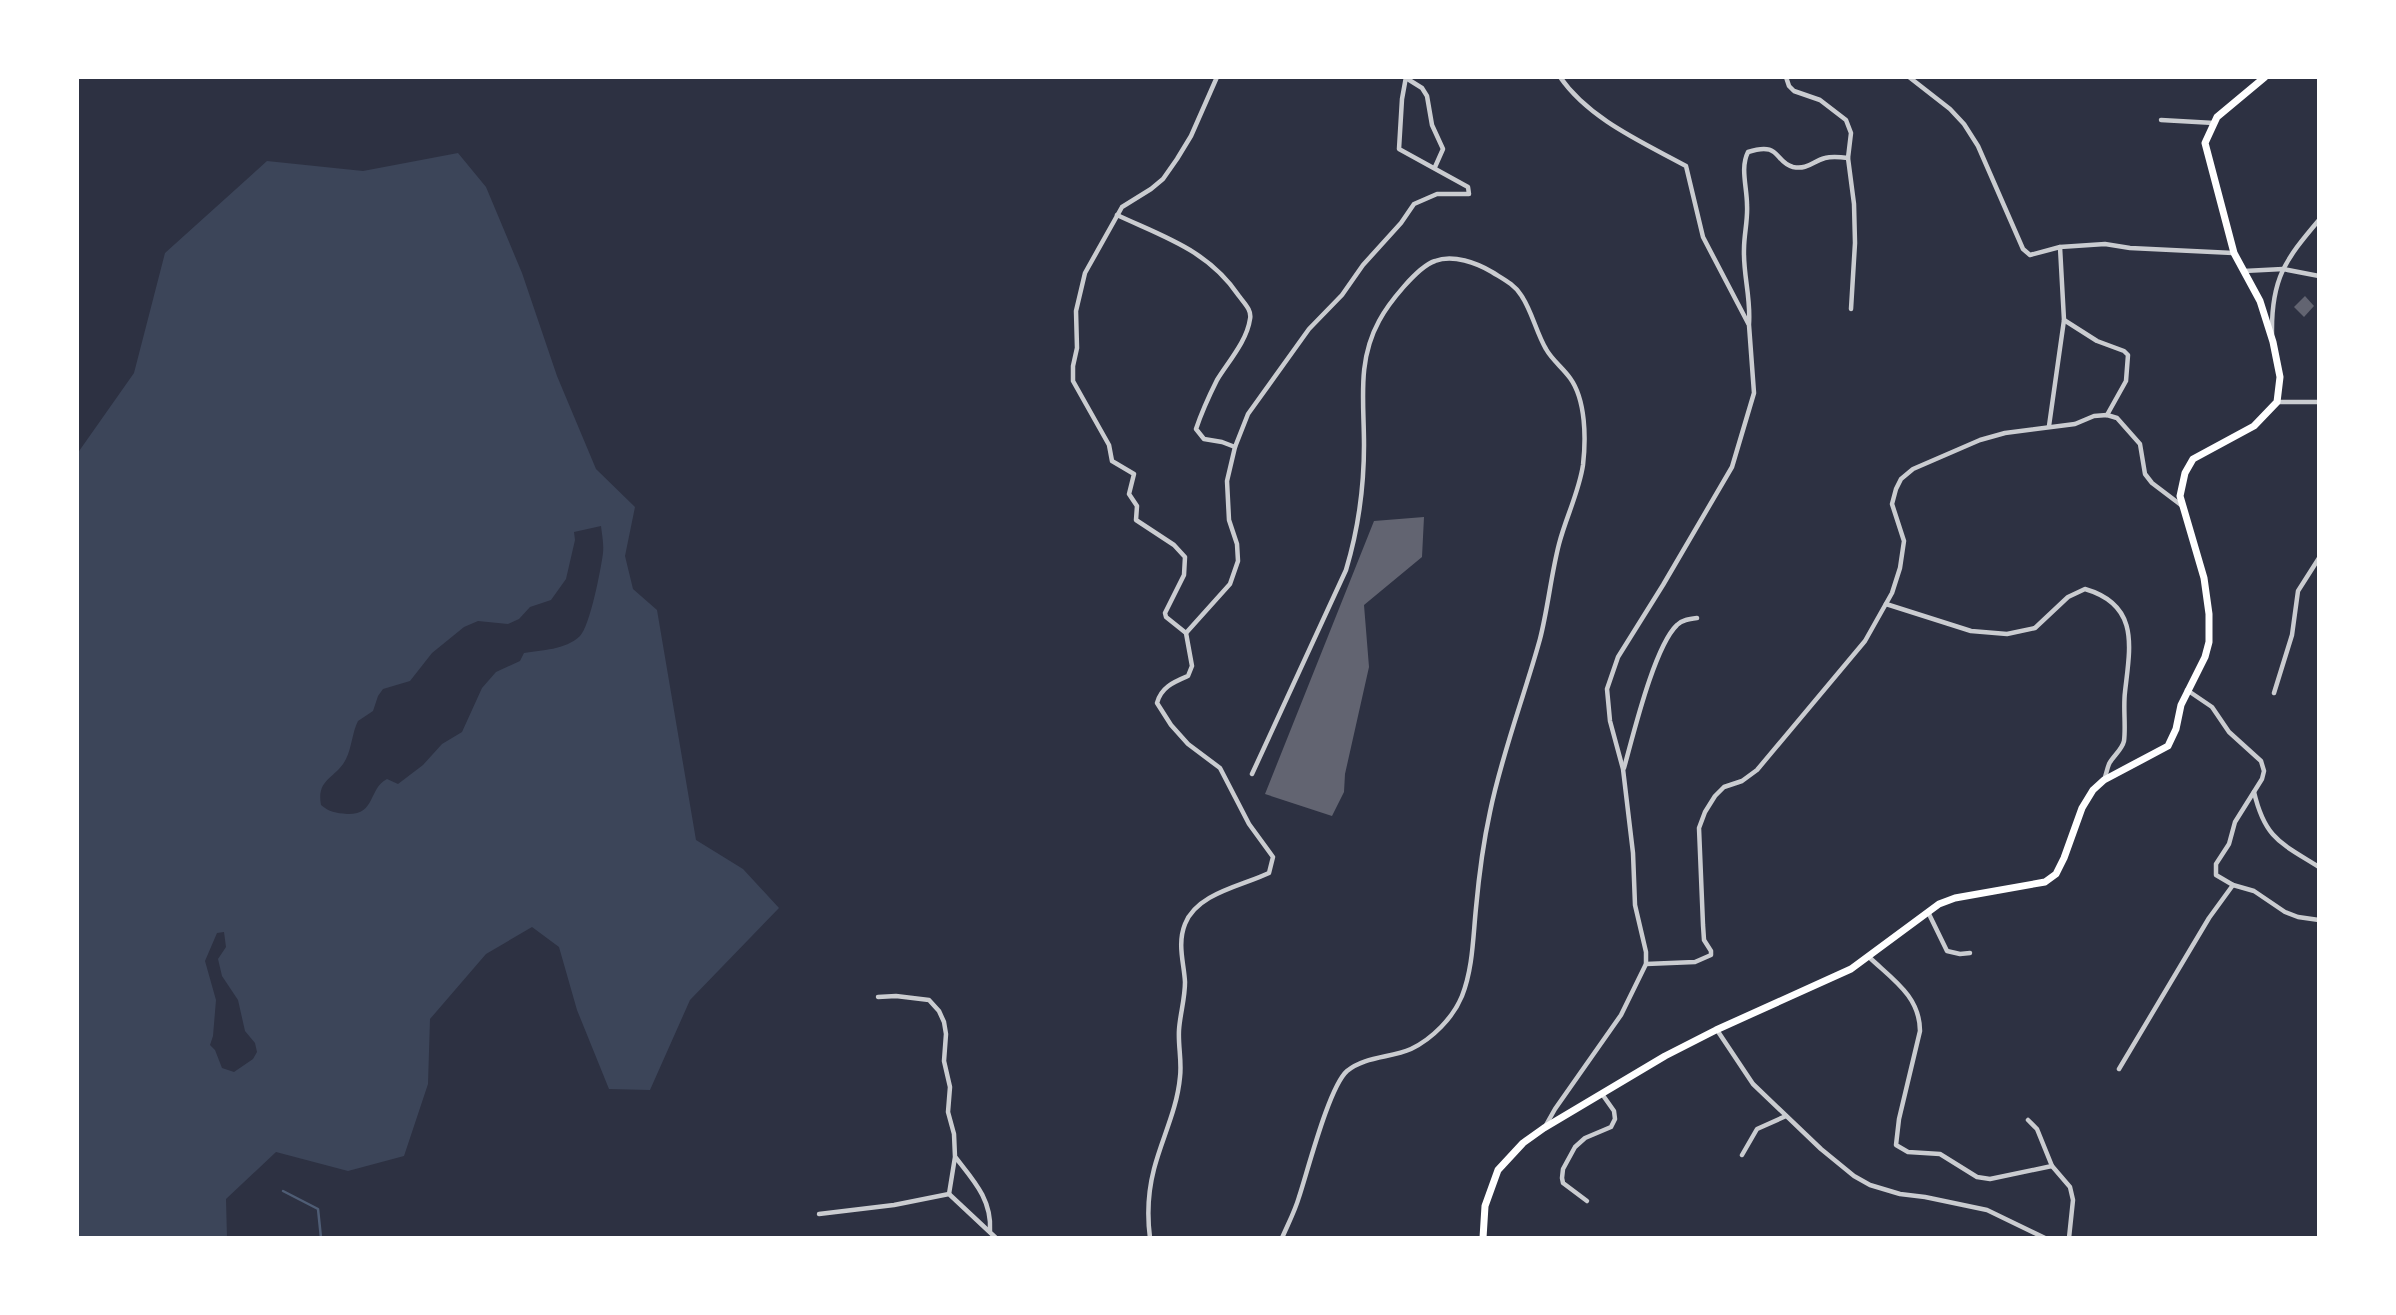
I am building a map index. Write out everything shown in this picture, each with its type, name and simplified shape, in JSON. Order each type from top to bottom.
[{"type":"highway","points":[[1483,1238],[1485,1206],[1498,1170],[1523,1143],[1665,1056],[1832,978],[1869,957],[1939,904],[1955,898],[2045,883],[2056,874],[2082,808],[2093,790],[2104,780],[2168,746],[2176,729],[2187,690],[2204,657],[2208,642],[2209,614],[2204,578],[2180,496],[2183,481],[2193,459],[2254,426],[2277,402],[2280,377],[2273,342],[2260,301],[2234,253],[2205,143],[2217,117],[2265,77]]},
{"type":"street","points":[[1150,1238],[1149,1200],[1154,1170],[1177,1098],[1180,1077],[1182,1055],[1179,1030],[1185,998],[1181,951],[1185,923],[1197,907],[1209,899],[1269,873],[1273,857],[1249,824],[1220,768],[1188,744],[1171,725],[1157,702],[1169,684],[1188,676],[1192,666],[1186,633],[1166,617],[1165,613],[1184,575],[1185,556],[1174,545],[1136,520],[1137,506],[1129,494],[1134,474],[1112,461],[1109,445],[1073,381],[1077,348],[1076,311],[1085,273],[1116,215],[1122,207],[1163,179],[1191,136],[1217,77]]},
{"type":"street","points":[[1560,77],[1571,92],[1599,116],[1686,166],[1703,237],[1749,325]]},
{"type":"street","points":[[1786,77],[1789,86],[1794,90],[1820,100],[1846,120],[1851,133],[1848,158],[1854,204],[1855,243],[1851,309]]},
{"type":"street","points":[[1909,77],[1950,109],[1964,124],[1978,146],[2023,249],[2030,255],[2039,255],[2060,247],[2105,244],[2130,248],[2234,253]]},
{"type":"street","points":[[1186,633],[1230,584],[1238,561],[1237,544],[1229,520],[1227,481],[1248,414],[1309,329],[1342,295],[1363,265],[1414,204],[1437,194],[1469,194],[1468,187],[1399,149],[1406,78],[1422,88],[1427,96],[1432,125],[1443,149],[1436,167]]},
{"type":"street","points":[[2161,120],[2215,123]]},
{"type":"street","points":[[1544,1128],[1621,1015],[1646,964],[1646,952],[1635,905],[1633,853],[1623,769],[1610,720],[1607,690],[1618,657],[1664,585],[1732,467],[1754,393],[1750,300],[1745,279],[1747,204],[1743,161],[1748,152],[1758,149],[1771,149],[1788,165],[1798,168],[1810,167],[1824,158],[1848,158]]},
{"type":"street","points":[[1116,215],[1164,235],[1198,254],[1227,278],[1249,310],[1250,322],[1216,383],[1196,429],[1204,439],[1236,447]]},
{"type":"street","points":[[2273,342],[2273,301],[2283,269],[2318,221]]},
{"type":"street","points":[[2049,426],[2064,320],[2060,247]]},
{"type":"street","points":[[1252,774],[1346,570],[1361,498],[1365,353],[1380,320],[1423,268],[1435,260],[1451,259],[1480,265],[1514,286],[1523,296],[1546,351],[1570,378],[1580,396],[1583,463],[1576,495],[1558,548],[1539,643],[1490,807],[1481,855],[1471,964],[1462,996],[1452,1015],[1437,1031],[1409,1050],[1384,1055],[1346,1072],[1333,1095],[1298,1201],[1282,1238]]},
{"type":"street","points":[[2244,271],[2283,269],[2319,276]]},
{"type":"street","points":[[2064,320],[2096,341],[2128,355],[2126,381],[2107,415]]},
{"type":"street","points":[[2277,402],[2319,402]]},
{"type":"street","points":[[1646,964],[1695,962],[1711,955],[1704,940],[1700,883],[1699,828],[1705,812],[1724,787],[1742,781],[1757,770],[1865,642],[1886,604],[1900,568],[1904,541],[1892,504],[1901,479],[1913,469],[1980,440],[2005,433],[2075,424],[2094,416],[2107,415],[2118,418],[2140,443],[2146,474],[2152,483],[2182,505]]},
{"type":"street","points":[[2274,693],[2292,635],[2298,591],[2319,558]]},
{"type":"street","points":[[1886,604],[1971,631],[2007,635],[2035,628],[2068,597],[2085,589],[2099,593],[2109,600],[2127,622],[2130,652],[2125,692],[2124,741],[2109,762],[2104,780]]},
{"type":"street","points":[[1623,769],[1661,651],[1678,624],[1683,620],[1696,618]]},
{"type":"street","points":[[2187,690],[2212,707],[2229,732],[2261,761],[2264,771],[2235,822],[2229,844],[2216,864],[2216,876],[2233,886],[2254,891],[2285,912],[2319,920]]},
{"type":"street","points":[[2254,791],[2259,813],[2269,831],[2319,867]]},
{"type":"street","points":[[2119,1069],[2209,918],[2233,886]]},
{"type":"street","points":[[1928,912],[1947,951],[1970,953]]},
{"type":"street","points":[[1869,957],[1907,992],[1920,1017],[1920,1031],[1899,1119],[1896,1145],[1908,1152],[1940,1154],[1977,1177],[1990,1179],[2052,1167]]},
{"type":"street","points":[[878,997],[929,1000],[944,1022],[944,1061],[950,1087],[948,1112],[954,1134],[955,1157],[949,1194]]},
{"type":"street","points":[[1716,1030],[1752,1084],[1854,1176],[1870,1185],[1900,1195],[1925,1197],[1987,1210],[2045,1238]]},
{"type":"street","points":[[1587,1201],[1563,1183],[1563,1169],[1575,1147],[1611,1126],[1615,1119],[1614,1111],[1602,1094]]},
{"type":"street","points":[[1742,1155],[1757,1129],[1786,1116]]},
{"type":"street","points":[[2028,1120],[2037,1129],[2052,1167],[2070,1187],[2073,1200],[2069,1238]]},
{"type":"street","points":[[955,1157],[986,1200],[990,1210],[990,1231]]},
{"type":"street","points":[[819,1214],[894,1205],[949,1194]]},
{"type":"street","points":[[949,1194],[996,1238]]},
{"type":"shaded area","points":[[458,153],[486,187],[522,273],[557,376],[596,469],[635,507],[625,556],[633,589],[657,610],[696,840],[743,869],[779,908],[690,1000],[650,1090],[609,1089],[577,1010],[559,947],[532,927],[486,954],[430,1019],[428,1084],[404,1156],[348,1171],[276,1152],[226,1199],[227,1238],[77,1238],[77,454],[134,373],[165,253],[267,161],[363,171]],"holes":[[[601,526],[603,550],[600,571],[591,610],[580,636],[560,647],[524,653],[520,661],[496,672],[482,688],[462,732],[442,744],[423,765],[398,784],[387,779],[381,783],[363,810],[347,814],[330,811],[321,805],[320,796],[324,784],[342,765],[358,721],[373,711],[383,689],[410,681],[432,653],[464,627],[478,621],[508,624],[519,619],[530,607],[551,600],[566,579],[575,540],[574,532]],[[224,932],[226,947],[218,959],[222,976],[238,1000],[245,1031],[255,1043],[257,1052],[253,1059],[234,1072],[222,1068],[215,1050],[210,1045],[216,1000],[205,961],[217,933]]]},
{"type":"building","points":[[2305,296],[2314,306],[2304,317],[2294,307]]},
{"type":"building","points":[[1424,517],[1422,557],[1364,605],[1369,667],[1345,774],[1344,792],[1332,816],[1265,794],[1374,521]]},
{"type":"waterway","points":[[283,1191],[318,1209],[321,1238]]}]
